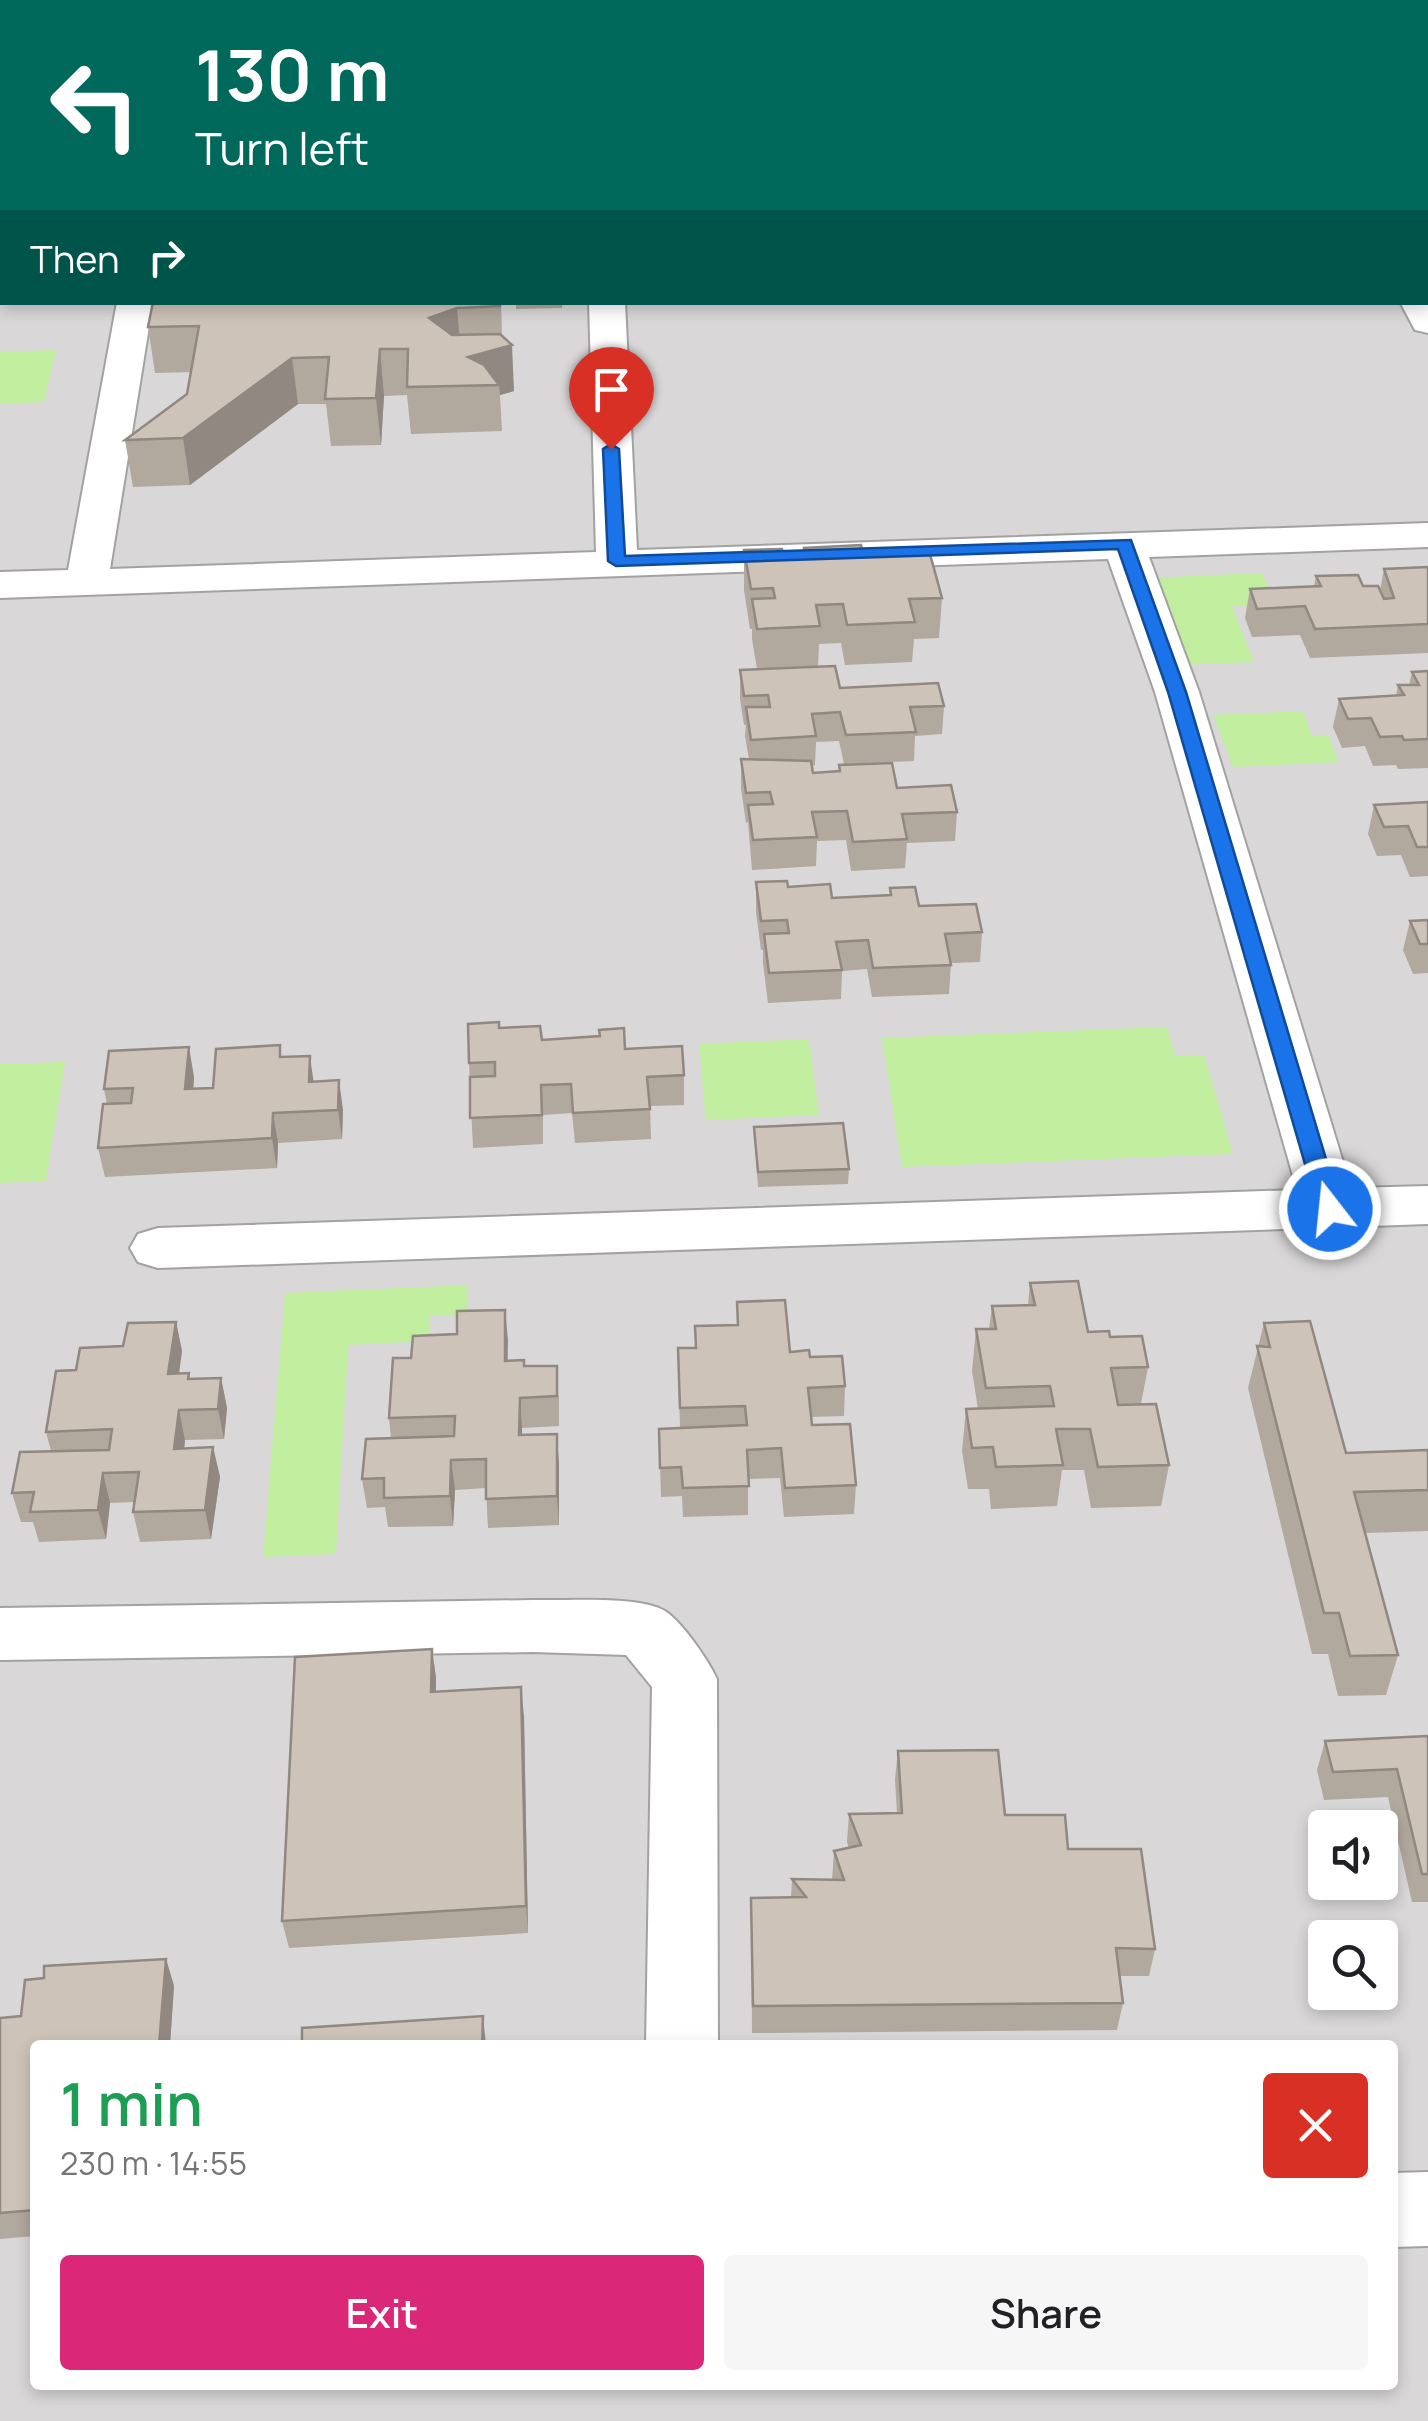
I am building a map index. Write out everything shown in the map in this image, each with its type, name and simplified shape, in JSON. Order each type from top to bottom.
[{"type":"street","points":[[88,582],[134,305]]},
{"type":"street","points":[[606,305],[616,561]]},
{"type":"street","points":[[0,585],[1428,535]]},
{"type":"street","points":[[1124,544],[1177,692],[1330,1209]]},
{"type":"street","points":[[158,1248],[1428,1205]]},
{"type":"street","points":[[0,1634],[533,1626],[643,1630],[684,1679],[682,2040]]},
{"type":"street","points":[[1398,2210],[1428,2209]]},
{"type":"shaded area","points":[[0,305],[1428,305],[1428,2421],[0,2421]]},
{"type":"green space","points":[[56,350],[44,402],[0,404],[0,352]]},
{"type":"green space","points":[[1262,573],[1275,604],[1232,606],[1254,662],[1177,665],[1146,578]]},
{"type":"green space","points":[[1303,711],[1312,736],[1328,735],[1339,762],[1233,767],[1213,715]]},
{"type":"green space","points":[[1167,1027],[1175,1055],[1204,1055],[1233,1154],[902,1167],[882,1038]]},
{"type":"green space","points":[[809,1039],[819,1115],[706,1120],[699,1044]]},
{"type":"green space","points":[[65,1062],[46,1181],[0,1183],[0,1064]]},
{"type":"green space","points":[[468,1285],[467,1314],[430,1316],[429,1341],[348,1345],[336,1554],[263,1557],[285,1293]]},
{"type":"building","points":[[152,305],[500,305],[457,308],[429,318],[452,335],[500,334],[512,345],[468,357],[484,365],[499,385],[407,387],[408,349],[380,349],[376,398],[325,399],[329,357],[292,358],[183,438],[125,440],[187,394],[199,326],[148,327]]},
{"type":"building","points":[[861,545],[864,557],[930,554],[942,598],[909,599],[915,622],[847,625],[843,604],[816,605],[820,626],[757,629],[752,599],[775,598],[773,588],[751,589],[744,550],[782,549],[784,558],[805,557],[804,548]]},
{"type":"building","points":[[1428,567],[1428,624],[1315,629],[1305,606],[1257,609],[1250,589],[1321,586],[1316,576],[1358,575],[1363,586],[1378,586],[1384,599],[1394,598],[1384,569]]},
{"type":"building","points":[[835,666],[840,688],[938,683],[944,706],[910,707],[916,732],[846,735],[840,712],[812,714],[816,736],[751,740],[746,707],[770,707],[768,695],[744,696],[740,670]]},
{"type":"building","points":[[1428,671],[1428,739],[1380,737],[1371,718],[1348,719],[1339,699],[1404,695],[1398,685],[1419,685],[1412,672]]},
{"type":"building","points":[[741,759],[811,761],[813,773],[840,771],[839,765],[892,763],[897,788],[951,785],[957,812],[902,814],[907,839],[853,842],[847,811],[812,812],[817,837],[753,840],[748,805],[773,804],[770,792],[746,793]]},
{"type":"building","points":[[1428,802],[1428,847],[1417,847],[1408,826],[1384,827],[1374,805]]},
{"type":"building","points":[[787,881],[788,887],[830,884],[832,898],[891,895],[890,888],[915,887],[919,906],[976,904],[982,932],[945,934],[951,965],[873,968],[868,940],[836,942],[842,970],[769,973],[764,934],[789,933],[787,920],[761,921],[756,882]]},
{"type":"building","points":[[1428,920],[1428,944],[1420,944],[1410,921]]},
{"type":"building","points":[[499,1022],[499,1028],[540,1026],[542,1040],[600,1036],[599,1030],[624,1028],[625,1049],[682,1046],[684,1075],[647,1077],[650,1109],[573,1113],[571,1084],[541,1085],[542,1115],[470,1118],[470,1077],[495,1076],[495,1062],[469,1063],[468,1024]]},
{"type":"building","points":[[280,1045],[280,1057],[310,1056],[309,1082],[339,1080],[338,1110],[273,1113],[272,1138],[98,1148],[103,1104],[131,1103],[133,1088],[104,1089],[109,1051],[189,1047],[185,1089],[213,1088],[216,1049]]},
{"type":"building","points":[[843,1123],[849,1169],[758,1172],[754,1127]]},
{"type":"building","points":[[1078,1281],[1088,1332],[1109,1331],[1110,1337],[1142,1336],[1148,1367],[1111,1368],[1118,1405],[1156,1404],[1169,1465],[1098,1467],[1090,1429],[1056,1429],[1063,1465],[996,1467],[993,1447],[972,1448],[966,1409],[1054,1406],[1050,1386],[986,1388],[976,1329],[996,1329],[992,1306],[1035,1305],[1030,1283]]},
{"type":"building","points":[[785,1300],[790,1352],[809,1350],[810,1357],[842,1356],[845,1386],[808,1388],[812,1425],[850,1424],[856,1485],[785,1488],[781,1448],[747,1450],[749,1486],[683,1488],[681,1467],[660,1468],[659,1429],[747,1425],[745,1406],[680,1408],[678,1348],[696,1348],[695,1326],[738,1325],[737,1302]]},
{"type":"building","points":[[505,1310],[505,1361],[524,1360],[524,1366],[557,1366],[557,1396],[520,1398],[519,1435],[557,1434],[557,1496],[486,1499],[486,1459],[451,1460],[450,1496],[384,1498],[384,1478],[362,1479],[366,1439],[454,1436],[455,1416],[389,1418],[393,1358],[411,1358],[413,1336],[457,1334],[457,1311]]},
{"type":"building","points":[[1310,1321],[1346,1453],[1428,1450],[1428,1490],[1354,1492],[1398,1655],[1350,1656],[1339,1613],[1324,1613],[1257,1346],[1270,1347],[1264,1323]]},
{"type":"building","points":[[176,1322],[168,1374],[189,1373],[188,1379],[221,1378],[218,1409],[179,1410],[174,1449],[213,1447],[205,1510],[133,1512],[139,1472],[103,1473],[98,1510],[30,1512],[34,1492],[12,1493],[20,1452],[109,1450],[112,1429],[46,1432],[56,1371],[76,1370],[80,1348],[123,1346],[128,1323]]},
{"type":"building","points":[[432,1649],[431,1692],[521,1687],[526,1906],[282,1921],[295,1657]]},
{"type":"building","points":[[1428,1736],[1428,1874],[1422,1874],[1397,1769],[1333,1772],[1325,1741]]},
{"type":"building","points":[[998,1750],[1005,1815],[1065,1815],[1068,1849],[1141,1849],[1155,1949],[1116,1948],[1123,2003],[753,2006],[751,1898],[806,1897],[792,1879],[844,1880],[834,1851],[861,1845],[849,1814],[902,1813],[898,1751]]},
{"type":"building","points":[[166,1959],[159,2040],[30,2040],[30,2210],[0,2213],[0,2018],[21,2016],[25,1980],[44,1978],[44,1966]]},
{"type":"building","points":[[483,2016],[482,2040],[302,2040],[302,2028]]},
{"type":"route","points":[[611,449],[616,561],[1124,544],[1177,692],[1330,1209]]}]
